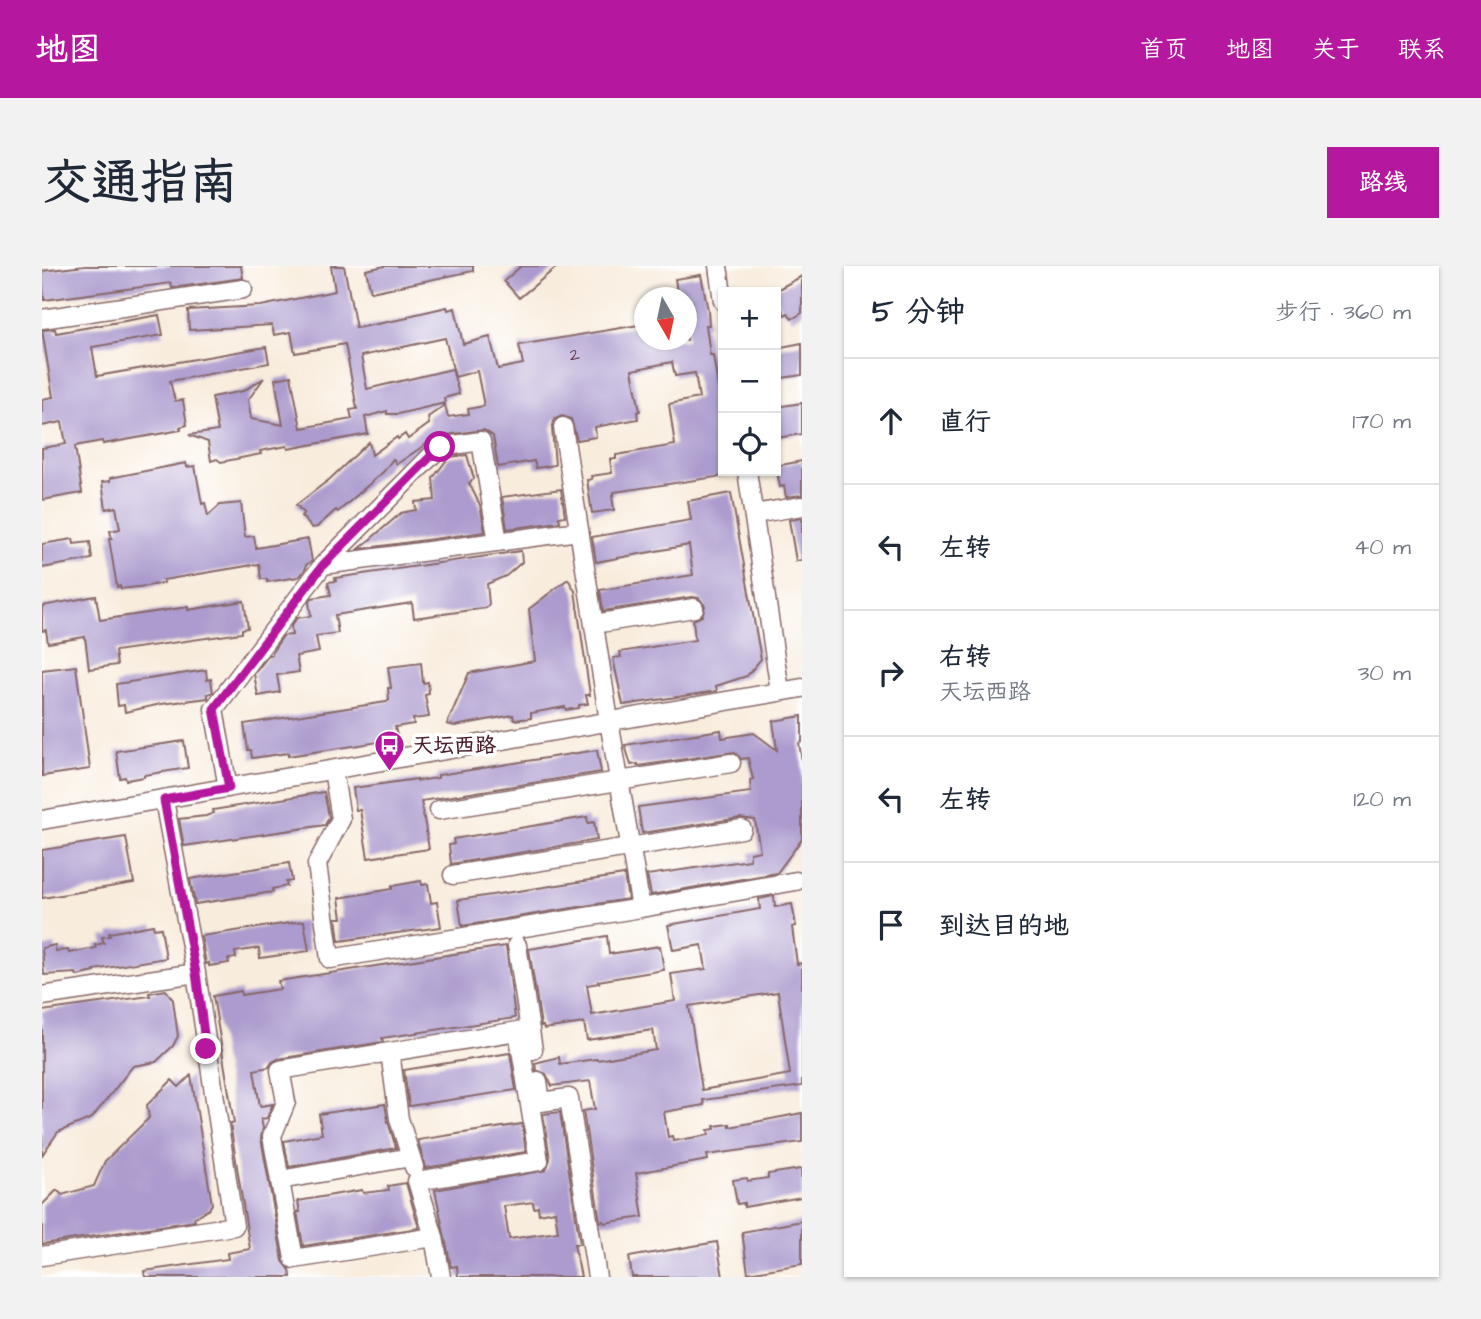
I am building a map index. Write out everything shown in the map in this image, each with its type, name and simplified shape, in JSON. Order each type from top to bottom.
[{"type":"street","points":[[718,266],[721,287]]},
{"type":"street","points":[[42,319],[243,289]]},
{"type":"street","points":[[563,427],[641,908]]},
{"type":"street","points":[[229,788],[214,709],[323,565],[440,447],[481,440],[498,542]]},
{"type":"street","points":[[748,476],[780,691]]},
{"type":"street","points":[[754,514],[802,506]]},
{"type":"street","points":[[323,565],[579,531]]},
{"type":"street","points":[[594,624],[694,608]]},
{"type":"street","points":[[42,820],[802,688]]},
{"type":"street","points":[[439,810],[731,763]]},
{"type":"street","points":[[333,770],[341,818],[317,864],[330,959],[796,881]]},
{"type":"street","points":[[42,1256],[234,1226],[196,973],[164,800]]},
{"type":"street","points":[[453,875],[742,829]]},
{"type":"street","points":[[517,945],[541,1102],[569,1098],[597,1277]]},
{"type":"street","points":[[42,996],[196,973]]},
{"type":"street","points":[[417,1181],[539,1161],[518,1031],[280,1070],[286,1102],[272,1136],[294,1259],[434,1237]]},
{"type":"street","points":[[390,1052],[400,1119],[434,1237],[441,1277]]},
{"type":"street","points":[[280,1180],[411,1157]]},
{"type":"building","points":[[85,266],[241,266],[243,278],[172,288],[171,283],[44,300],[42,271]]},
{"type":"building","points":[[331,266],[344,266],[356,328],[447,307],[448,310],[455,308],[463,344],[490,337],[498,369],[523,364],[519,345],[634,326],[634,350],[697,350],[697,287],[676,287],[675,279],[701,275],[708,310],[709,325],[706,325],[710,355],[713,355],[718,388],[718,476],[723,476],[614,492],[614,510],[592,513],[587,480],[592,479],[591,476],[612,473],[610,459],[616,459],[616,455],[675,445],[669,404],[699,398],[695,373],[675,376],[672,362],[632,370],[640,411],[637,412],[638,419],[595,427],[596,437],[577,440],[571,419],[562,416],[555,419],[552,428],[555,465],[536,468],[534,461],[498,467],[493,436],[484,430],[438,436],[397,464],[393,459],[384,471],[338,512],[336,510],[317,527],[312,528],[301,516],[304,513],[296,505],[330,479],[369,442],[372,455],[397,437],[398,439],[405,434],[408,439],[429,424],[428,417],[445,405],[448,417],[469,414],[468,409],[484,406],[477,371],[455,377],[445,338],[361,356],[367,389],[452,369],[459,394],[444,398],[445,403],[398,414],[387,414],[387,411],[365,417],[368,434],[288,449],[287,446],[260,451],[261,454],[221,462],[217,459],[211,461],[208,442],[189,435],[218,431],[212,397],[243,391],[264,378],[248,400],[251,419],[283,425],[275,379],[291,376],[301,428],[352,419],[350,410],[357,409],[345,344],[295,353],[291,332],[274,335],[272,325],[189,330],[188,310],[261,306],[335,291]]},
{"type":"building","points":[[385,266],[473,266],[473,271],[371,292],[366,270]]},
{"type":"building","points":[[521,266],[558,266],[519,298],[504,281]]},
{"type":"building","points":[[802,276],[802,313],[792,319],[788,313],[785,315],[781,308],[781,288]]},
{"type":"building","points":[[159,315],[163,335],[92,347],[97,376],[266,347],[269,363],[170,381],[175,401],[183,400],[187,425],[180,427],[181,430],[103,444],[102,441],[75,446],[82,493],[42,500],[42,448],[66,444],[62,422],[42,426],[42,399],[53,397],[42,330],[55,329],[56,333]]},
{"type":"building","points":[[802,343],[802,375],[781,378],[781,347]]},
{"type":"building","points":[[802,403],[802,434],[781,437],[781,406]]},
{"type":"building","points":[[467,455],[474,479],[469,483],[480,505],[485,532],[359,549],[401,513],[416,510],[415,502],[435,500],[433,478],[449,457]]},
{"type":"building","points":[[802,461],[802,495],[786,497],[778,476],[781,476],[781,465]]},
{"type":"building","points":[[186,463],[187,467],[195,466],[202,504],[205,503],[208,516],[220,505],[241,503],[245,537],[254,536],[256,548],[308,539],[312,561],[306,565],[301,575],[267,582],[267,579],[261,579],[259,564],[163,580],[164,583],[147,586],[121,589],[120,586],[117,587],[109,539],[112,539],[110,531],[120,529],[116,507],[106,509],[102,482],[110,481],[110,478]]},
{"type":"building","points":[[561,489],[565,516],[559,517],[560,522],[507,529],[502,497]]},
{"type":"building","points":[[731,493],[761,659],[747,676],[716,686],[717,691],[623,705],[613,658],[621,657],[620,652],[695,640],[693,620],[702,616],[705,606],[699,598],[692,597],[603,611],[600,590],[693,575],[689,545],[596,562],[592,537],[691,520],[688,501]]},
{"type":"building","points":[[802,518],[802,560],[796,561],[789,520]]},
{"type":"building","points":[[73,539],[74,544],[90,542],[92,559],[42,568],[42,544]]},
{"type":"building","points":[[521,551],[522,562],[506,576],[487,584],[489,604],[486,608],[414,618],[412,603],[335,615],[338,633],[316,636],[319,652],[296,656],[299,672],[277,675],[280,692],[258,696],[254,674],[269,655],[272,655],[283,636],[292,635],[291,626],[297,618],[311,616],[309,602],[312,598],[331,595],[328,582],[336,581],[335,578]]},
{"type":"building","points":[[568,579],[575,591],[590,695],[586,695],[588,704],[579,705],[579,708],[566,710],[565,707],[531,713],[531,718],[514,720],[513,715],[455,726],[447,724],[469,673],[535,661],[529,609]]},
{"type":"building","points":[[96,596],[100,620],[244,601],[248,628],[242,629],[242,633],[115,651],[117,665],[89,669],[85,637],[48,643],[46,630],[42,631],[42,606]]},
{"type":"building","points":[[421,663],[423,683],[428,682],[429,694],[425,695],[429,717],[413,719],[414,724],[395,727],[397,736],[392,737],[392,740],[288,756],[288,753],[252,758],[244,724],[386,702],[389,700],[388,688],[391,688],[388,667]]},
{"type":"building","points":[[76,666],[90,769],[42,776],[42,670]]},
{"type":"building","points":[[206,670],[213,692],[208,694],[208,698],[125,712],[124,705],[118,706],[116,684]]},
{"type":"building","points":[[802,716],[802,742],[799,743],[802,761],[802,839],[777,873],[651,895],[647,875],[750,860],[750,853],[760,851],[755,820],[740,818],[642,833],[638,807],[751,792],[750,780],[753,779],[748,758],[741,759],[734,752],[638,766],[631,765],[625,745],[721,730],[722,738],[754,733],[777,750],[773,721]]},
{"type":"building","points":[[184,741],[188,768],[126,780],[125,777],[120,778],[116,751]]},
{"type":"building","points":[[597,750],[601,772],[421,801],[429,849],[368,858],[360,810],[356,810],[353,788],[438,778],[438,775]]},
{"type":"building","points":[[324,792],[329,817],[325,825],[184,846],[179,819],[206,816],[214,813],[213,810]]},
{"type":"building","points":[[587,817],[588,823],[594,822],[597,840],[451,864],[449,845],[454,844],[453,839]]},
{"type":"building","points":[[126,837],[134,883],[42,898],[42,850]]},
{"type":"building","points":[[289,863],[292,881],[286,882],[287,886],[272,889],[273,892],[195,904],[190,879]]},
{"type":"building","points":[[624,875],[628,899],[462,926],[458,900]]},
{"type":"building","points":[[421,881],[422,885],[428,884],[431,903],[437,902],[441,927],[339,941],[336,918],[342,918],[339,898]]},
{"type":"building","points":[[774,896],[775,907],[792,904],[796,926],[792,927],[797,964],[802,963],[802,1086],[703,1100],[704,1105],[664,1112],[668,1137],[672,1136],[673,1141],[709,1135],[708,1130],[715,1129],[714,1126],[730,1124],[730,1127],[802,1113],[802,1142],[707,1155],[708,1160],[636,1173],[643,1217],[600,1222],[583,1111],[595,1109],[590,1081],[552,1086],[546,1074],[536,1070],[535,1063],[559,1057],[560,1064],[656,1050],[653,1030],[587,1040],[584,1023],[544,1029],[541,1026],[529,949],[607,936],[609,954],[660,946],[664,970],[587,985],[592,1015],[675,1001],[671,974],[706,969],[702,945],[673,950],[668,925],[760,909],[759,899]],"holes":[[[778,992],[790,1074],[702,1090],[689,1006]]]},
{"type":"building","points":[[304,921],[309,951],[260,958],[259,948],[235,952],[236,958],[228,959],[229,963],[209,966],[209,963],[206,964],[201,936]]},
{"type":"building","points":[[153,925],[154,929],[161,928],[166,958],[94,970],[95,972],[77,976],[76,973],[44,975],[42,948],[55,945],[56,951],[68,950],[69,953],[96,948],[95,945],[104,943],[102,937],[110,936],[109,933]]},
{"type":"building","points":[[506,946],[515,1018],[382,1038],[383,1042],[278,1059],[269,1067],[254,1070],[260,1106],[273,1104],[267,1118],[261,1119],[261,1138],[283,1261],[290,1270],[291,1277],[145,1277],[144,1271],[228,1259],[227,1253],[250,1249],[230,1123],[234,1123],[213,996],[280,989],[278,981]]},
{"type":"building","points":[[166,990],[173,1000],[178,1036],[173,1046],[156,1062],[133,1066],[92,1118],[58,1132],[42,1155],[42,1011],[150,996],[149,993]]},
{"type":"building","points":[[510,1053],[516,1090],[409,1106],[404,1070]]},
{"type":"building","points":[[191,1075],[212,1204],[209,1209],[194,1218],[195,1221],[42,1244],[42,1205],[57,1190],[62,1195],[94,1186],[105,1161],[149,1118],[147,1105],[172,1080],[179,1087]]},
{"type":"building","points":[[385,1104],[396,1148],[289,1167],[284,1141],[322,1134],[319,1114]]},
{"type":"building","points":[[560,1112],[580,1244],[574,1244],[581,1277],[458,1277],[457,1266],[451,1267],[435,1190],[546,1170],[550,1159],[543,1114]],"holes":[[[533,1202],[534,1208],[538,1207],[539,1214],[555,1211],[558,1232],[509,1239],[504,1206]]]},
{"type":"building","points":[[522,1124],[526,1152],[425,1168],[418,1140]]},
{"type":"building","points":[[801,1169],[802,1197],[744,1207],[744,1203],[737,1204],[733,1180],[768,1178],[768,1174]]},
{"type":"building","points":[[406,1183],[419,1228],[303,1246],[297,1212],[300,1212],[298,1201],[362,1190],[363,1193],[389,1190],[388,1186]]},
{"type":"building","points":[[802,1221],[802,1264],[748,1273],[742,1232]]},
{"type":"building","points":[[717,1242],[723,1277],[632,1277],[629,1257]]},
{"type":"place","name":"天坛西路","points":[[389,772]]},
{"type":"route","points":[[206,1049],[196,973],[164,800],[229,788],[214,709],[323,565],[440,447]]}]
